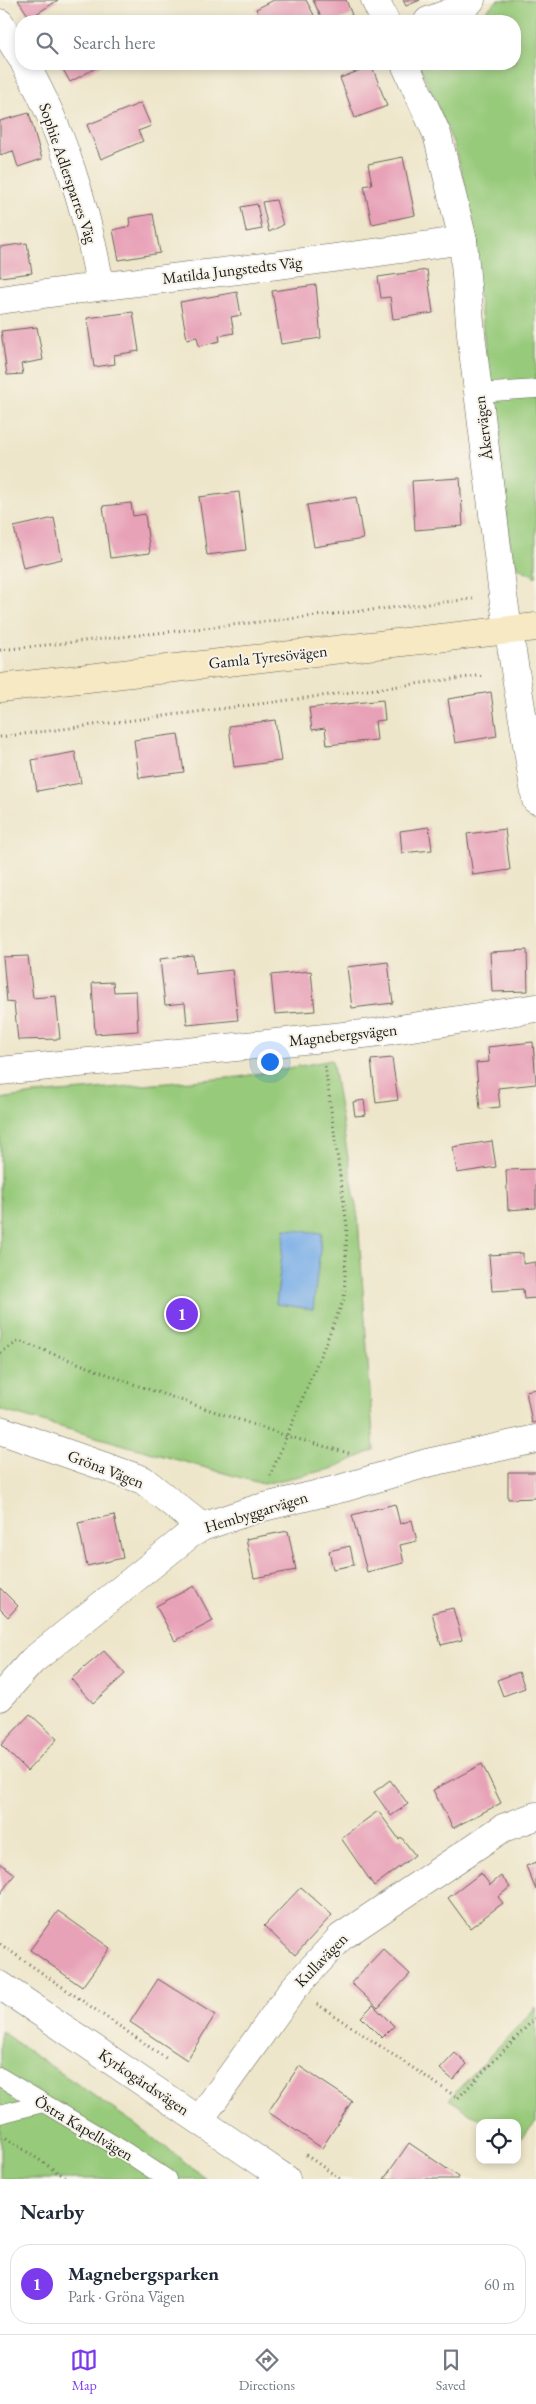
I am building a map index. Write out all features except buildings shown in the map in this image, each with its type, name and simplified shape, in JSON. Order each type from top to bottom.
[{"type":"street","points":[[375,0],[382,15]]},
{"type":"street","points":[[444,15],[462,8],[471,0]]},
{"type":"street","points":[[0,23],[15,47]]},
{"type":"street","name":"Sophie Adlersparres Väg","points":[[28,70],[39,89],[66,159],[94,244],[100,286]]},
{"type":"street","name":"Åkervägen","points":[[408,70],[437,134],[463,240],[478,393],[503,596],[536,800]]},
{"type":"street","name":"Matilda Jungstedts Väg","points":[[0,300],[398,250],[463,240]]},
{"type":"street","name":"Gamla Tyresövägen","points":[[0,688],[536,627]]},
{"type":"street","name":"Magnebergsvägen","points":[[0,1071],[373,1033],[536,1008]]},
{"type":"street","name":"Gröna Vägen","points":[[0,1430],[142,1480],[202,1527]]},
{"type":"street","name":"Hembyggarvägen","points":[[0,1697],[32,1661],[189,1535],[202,1527],[256,1509],[343,1488],[427,1462],[536,1439]]},
{"type":"street","name":"Kullavägen","points":[[200,2120],[294,1988],[341,1937],[502,1828],[536,1816]]},
{"type":"street","name":"Kyrkogårdsvägen","points":[[0,1985],[286,2179]]},
{"type":"lane","points":[[478,393],[536,389]]},
{"type":"lane","name":"Östra Kapellvägen","points":[[0,2077],[126,2152],[167,2179]]},
{"type":"lane","points":[[0,2114],[42,2103]]},
{"type":"path","points":[[0,650],[503,596]]},
{"type":"path","points":[[0,737],[516,671]]},
{"type":"path","points":[[256,1509],[344,1299],[347,1226],[321,1038]]},
{"type":"path","points":[[0,1353],[18,1341],[136,1385],[287,1436],[350,1453],[388,1474]]},
{"type":"path","points":[[294,1988],[458,2098],[536,2017]]},
{"type":"path","points":[[0,2135],[66,2178]]},
{"type":"green space","points":[[498,0],[536,0],[536,577],[517,567],[510,547],[465,185],[454,145],[422,70],[521,70],[521,15],[481,15]]},
{"type":"green space","points":[[332,1060],[358,1218],[374,1450],[331,1469],[263,1484],[0,1410],[0,1099],[35,1094],[239,1077]]},
{"type":"green space","points":[[536,2007],[536,2122],[521,2138],[521,2119],[479,2119],[449,2099]]},
{"type":"green space","points":[[0,2031],[135,2124],[207,2179],[0,2179]]},
{"type":"water","points":[[285,1229],[322,1233],[313,1309],[276,1304]]},
{"type":"place","name":"Magnebergsparken","points":[[182,1314]]}]
